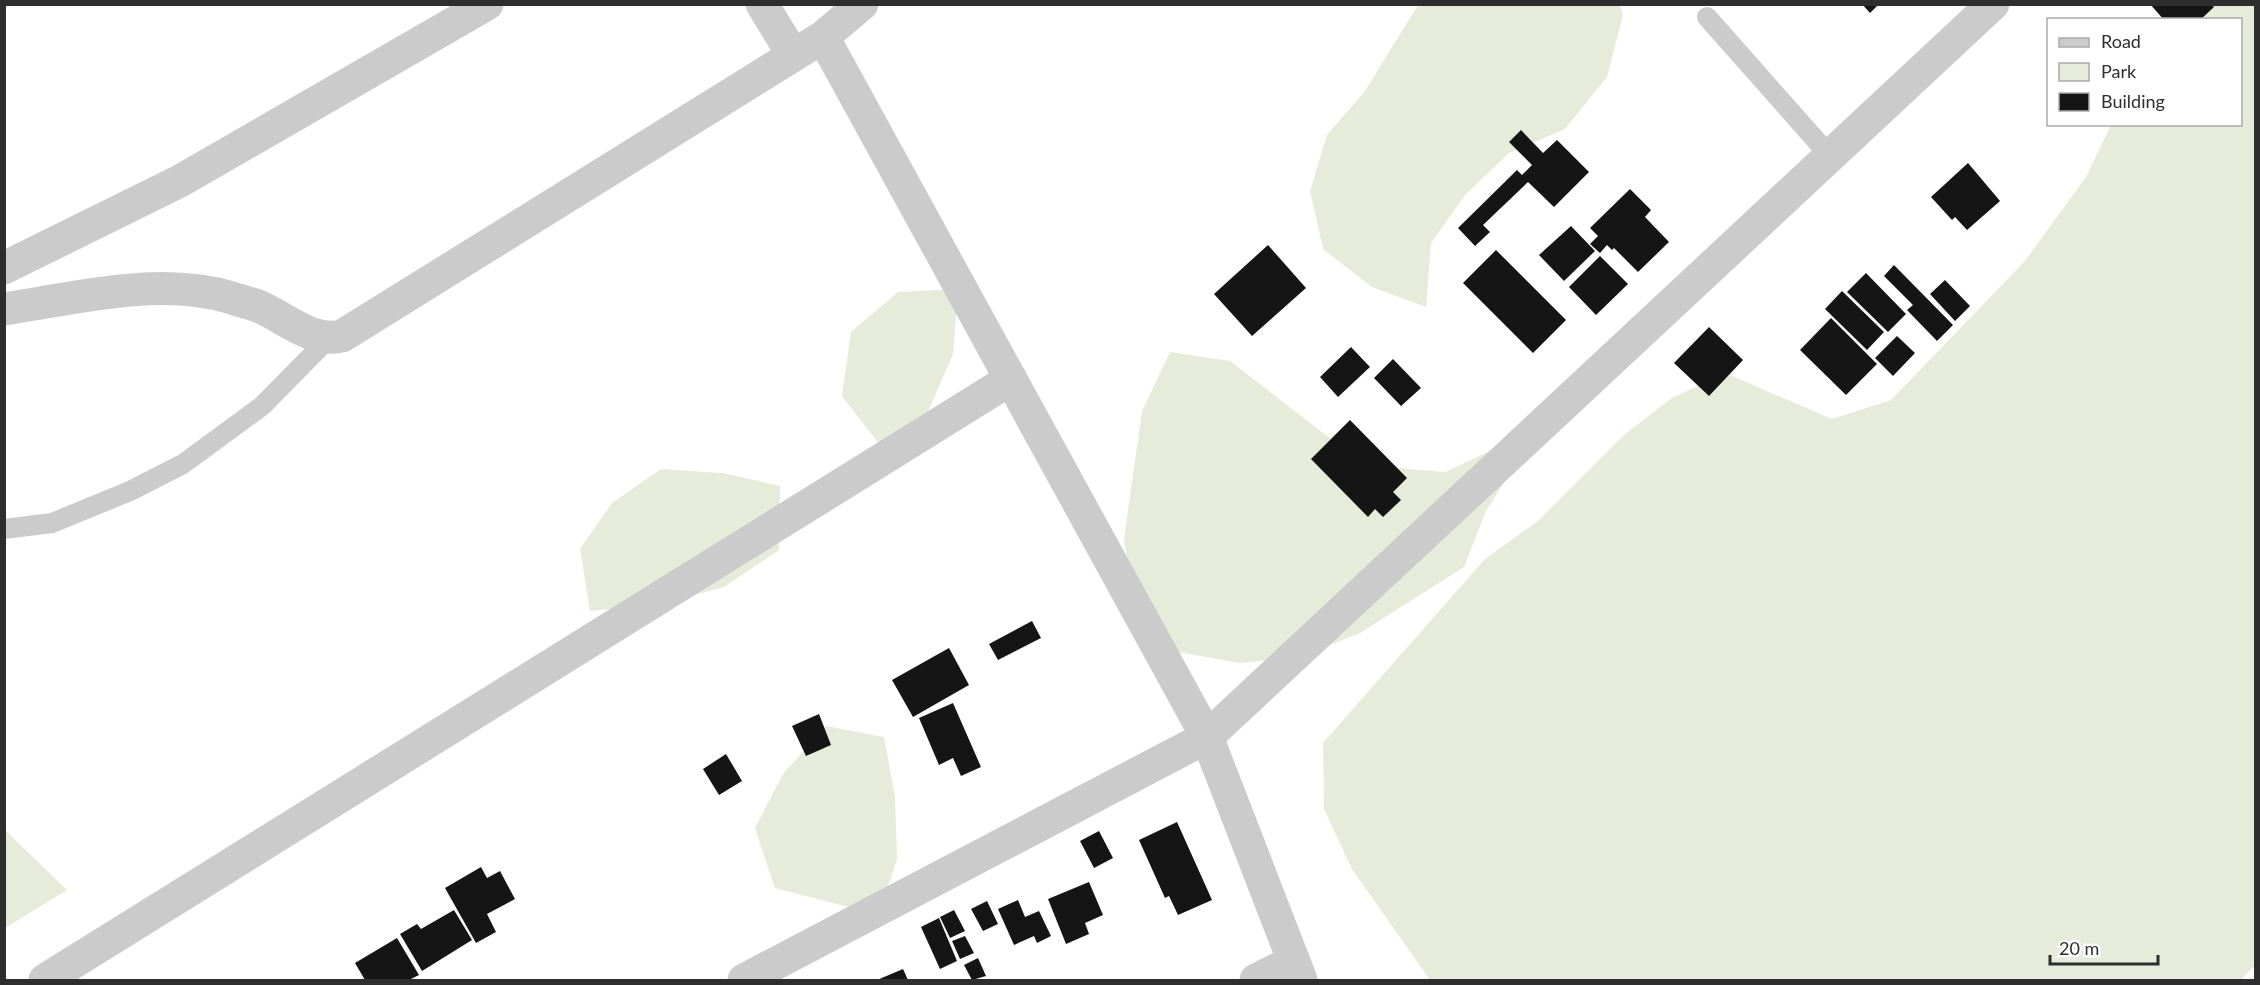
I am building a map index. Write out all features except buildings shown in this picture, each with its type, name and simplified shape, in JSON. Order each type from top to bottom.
[{"type":"street","points":[[4,268],[180,181],[487,4]]},
{"type":"street","points":[[762,4],[793,55]]},
{"type":"street","points":[[4,309],[160,288],[206,290],[258,306],[308,332],[328,339],[342,336],[823,37],[862,4]]},
{"type":"street","points":[[744,981],[1208,737],[1993,4]]},
{"type":"street","points":[[823,37],[1208,737],[1297,971],[1256,981]]},
{"type":"street","points":[[45,981],[1011,379]]},
{"type":"lane","points":[[1707,17],[1830,156]]},
{"type":"lane","points":[[4,529],[52,523],[130,491],[183,464],[262,406],[328,339]]},
{"type":"green space","points":[[1418,5],[1620,5],[1623,15],[1607,77],[1565,129],[1509,153],[1465,195],[1431,243],[1426,307],[1372,287],[1323,249],[1310,191],[1327,135],[1365,91]]},
{"type":"green space","points":[[2202,5],[2255,5],[2256,964],[2241,980],[1430,980],[1352,869],[1324,809],[1323,743],[1485,559],[1538,521],[1625,434],[1672,398],[1725,373],[1832,419],[1891,400],[2025,261],[2086,177],[2111,126],[2242,126],[2242,18],[2184,18]]},
{"type":"green space","points":[[958,289],[953,354],[927,414],[889,457],[842,396],[851,332],[898,292]]},
{"type":"green space","points":[[1170,352],[1230,361],[1331,439],[1385,467],[1445,472],[1499,447],[1518,461],[1486,511],[1464,567],[1360,633],[1300,657],[1240,663],[1178,652],[1133,601],[1124,539],[1142,411]]},
{"type":"green space","points":[[661,469],[723,473],[780,486],[779,550],[724,587],[662,604],[590,611],[580,549],[612,503]]},
{"type":"green space","points":[[826,726],[884,737],[895,797],[897,859],[879,915],[775,888],[755,828],[783,774]]},
{"type":"green space","points":[[5,830],[67,890],[5,928]]}]
